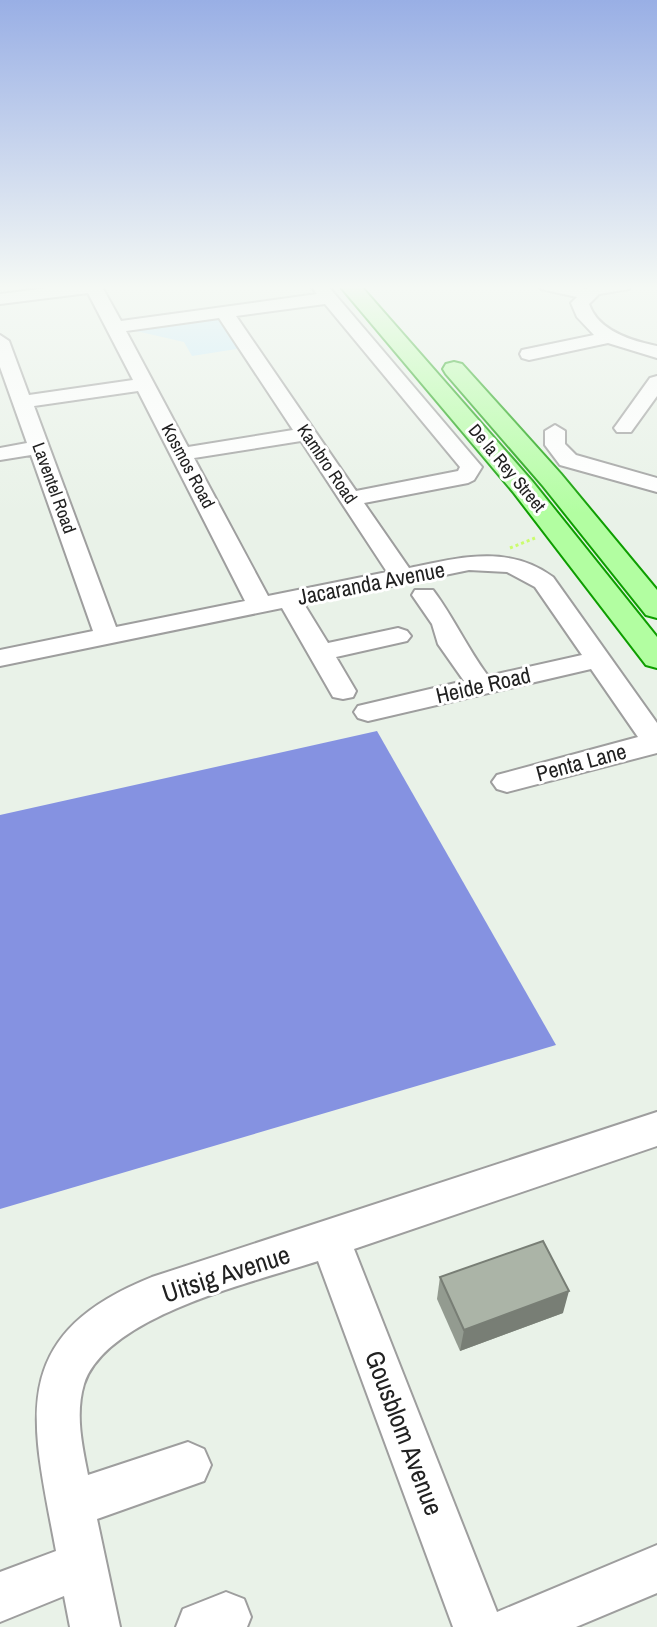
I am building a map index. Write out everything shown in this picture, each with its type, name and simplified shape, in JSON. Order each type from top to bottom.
[{"type":"main road","name":"De la Rey Street","points":[[401,361],[523,487],[657,658]]},
{"type":"main road","name":"De la Rey Street","points":[[446,361],[552,480],[657,609]]},
{"type":"street","name":"Laventel Road","points":[[7,361],[107,636]]},
{"type":"street","name":"Kosmos Road","points":[[133,361],[260,605]]},
{"type":"street","name":"Kambro Road","points":[[257,361],[402,576]]},
{"type":"street","points":[[350,499],[460,478],[471,467],[388,361]]},
{"type":"street","points":[[624,428],[657,382]]},
{"type":"street","points":[[22,402],[145,384]]},
{"type":"street","points":[[555,431],[555,445],[568,460],[657,485]]},
{"type":"street","points":[[181,454],[306,434]]},
{"type":"street","points":[[0,454],[39,447]]},
{"type":"street","name":"Jacaranda Avenue","points":[[0,658],[482,562],[523,569],[549,587],[656,743]]},
{"type":"street","points":[[424,595],[445,624],[451,644],[481,686]]},
{"type":"street","points":[[289,599],[343,691]]},
{"type":"street","points":[[321,652],[398,636]]},
{"type":"street","name":"Heide Road","points":[[368,712],[598,659]]},
{"type":"street","name":"Penta Lane","points":[[507,782],[656,743]]},
{"type":"street","name":"Uitsig Avenue","points":[[95,1627],[56,1423],[64,1378],[76,1352],[90,1333],[121,1310],[152,1297],[657,1129]]},
{"type":"street","name":"Gousblom Avenue","points":[[330,1239],[478,1627]]},
{"type":"street","points":[[71,1504],[188,1465]]},
{"type":"street","points":[[0,1597],[82,1565]]},
{"type":"street","points":[[516,1627],[657,1569]]},
{"type":"path","points":[[497,548],[544,536]]},
{"type":"path","points":[[507,557],[512,544]]},
{"type":"shaded area","points":[[377,731],[556,1045],[0,1209],[0,815]]},
{"type":"building","points":[[543,1241],[569,1291],[464,1330],[440,1277]]}]
